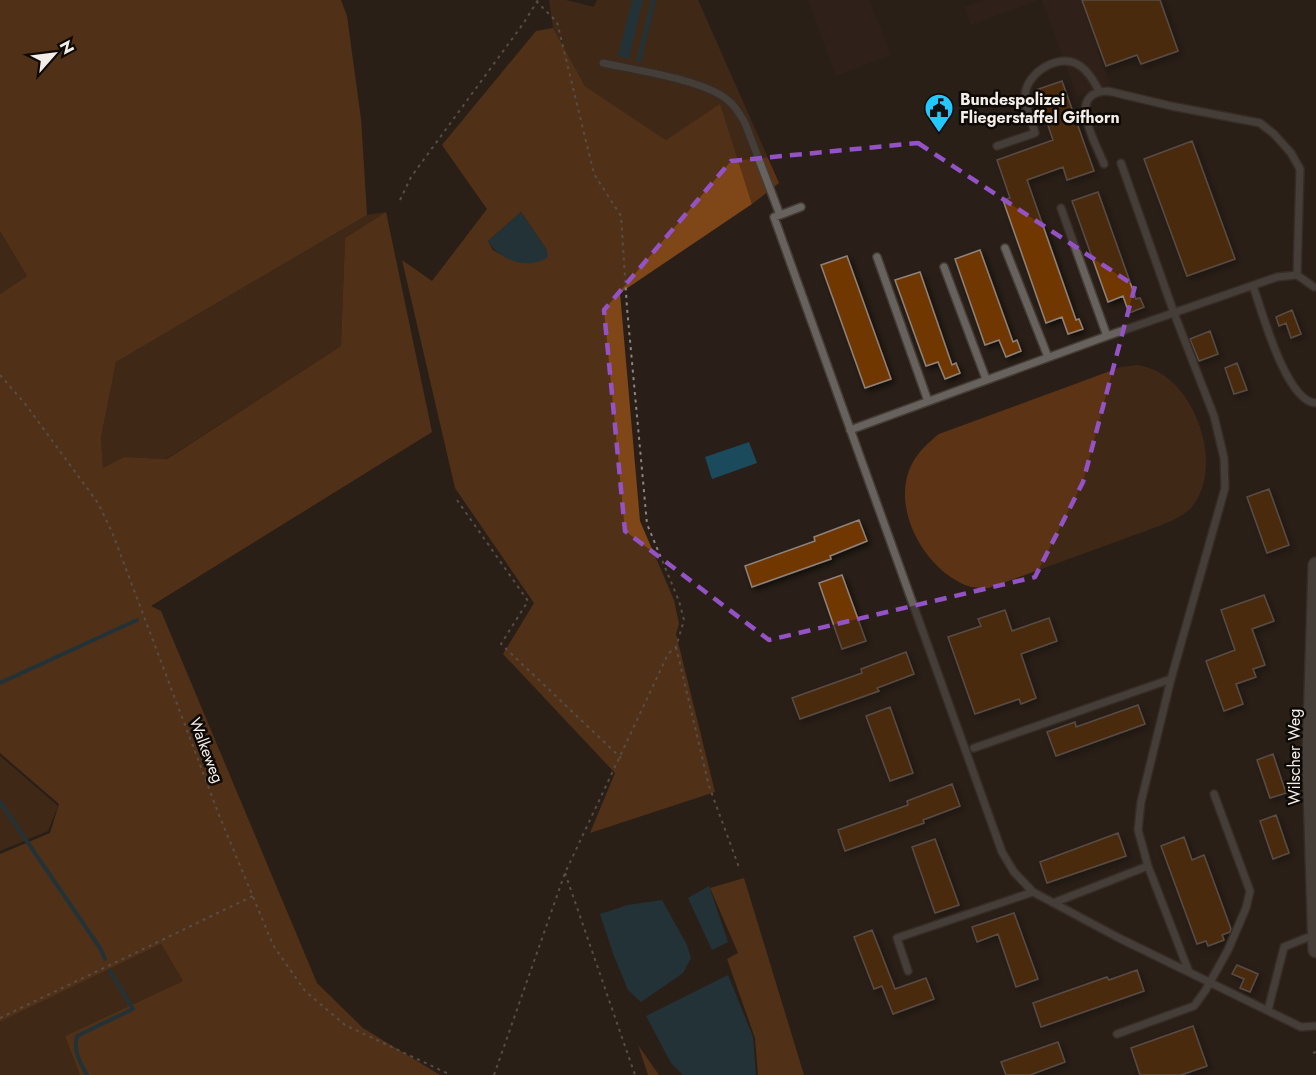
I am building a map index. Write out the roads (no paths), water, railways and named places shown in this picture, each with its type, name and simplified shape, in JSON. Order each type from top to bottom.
[{"type":"street","name":"Wilscher Weg","points":[[1316,565],[1310,759],[1316,950]]},
{"type":"lane","points":[[997,146],[1035,133],[1025,97],[1028,81],[1039,70],[1064,61],[1076,63],[1088,74],[1099,91]]},
{"type":"lane","points":[[603,63],[697,85],[724,97],[737,109],[745,123],[780,215]]},
{"type":"lane","points":[[1104,164],[1085,113],[1086,102],[1091,95],[1099,91],[1260,123],[1274,134],[1291,153],[1300,169],[1297,275]]},
{"type":"lane","points":[[1121,163],[1173,313],[1214,416],[1224,458],[1225,488],[1171,679],[1141,802],[1138,830],[1148,866],[1189,972]]},
{"type":"lane","points":[[801,207],[774,218],[1002,852],[1014,872],[1033,892],[1053,903],[1301,1027],[1316,1026]]},
{"type":"lane","points":[[1061,208],[1107,336]]},
{"type":"lane","points":[[1005,248],[1048,357]]},
{"type":"lane","points":[[877,257],[928,401]]},
{"type":"lane","points":[[944,267],[986,380]]},
{"type":"lane","points":[[850,430],[1048,357],[1277,277],[1297,275],[1314,287]]},
{"type":"lane","points":[[1253,286],[1284,371],[1295,390],[1311,403],[1316,403]]},
{"type":"lane","points":[[974,748],[1171,679]]},
{"type":"lane","points":[[1117,1034],[1194,1006],[1228,950],[1242,918],[1250,891],[1214,794]]},
{"type":"lane","points":[[1053,903],[1148,866]]},
{"type":"lane","points":[[908,971],[897,938],[1033,892]]},
{"type":"lane","points":[[1268,1010],[1284,946],[1315,937]]},
{"type":"water","points":[[632,0],[643,0],[629,59],[618,56]]},
{"type":"water","points":[[651,0],[656,0],[641,62],[636,61]]},
{"type":"water","points":[[521,212],[547,250],[548,257],[540,261],[524,263],[507,258],[493,248],[488,241]]},
{"type":"water","points":[[749,442],[757,463],[712,479],[705,457]]},
{"type":"water","points":[[709,886],[728,942],[712,950],[688,898]]},
{"type":"water","points":[[662,900],[687,945],[691,958],[683,973],[641,1002],[628,990],[600,914],[628,905]]},
{"type":"water","points":[[728,975],[753,1037],[756,1075],[683,1075],[671,1063],[646,1016]]},
{"type":"waterway","points":[[0,683],[137,620]]},
{"type":"waterway","points":[[0,802],[100,948],[105,959]]},
{"type":"waterway","points":[[87,1075],[77,1052],[77,1036],[133,1009],[110,971]]},
{"type":"place","name":"Bundespolizei Fliegerstaffel Gifhorn","points":[[939,134]]}]
